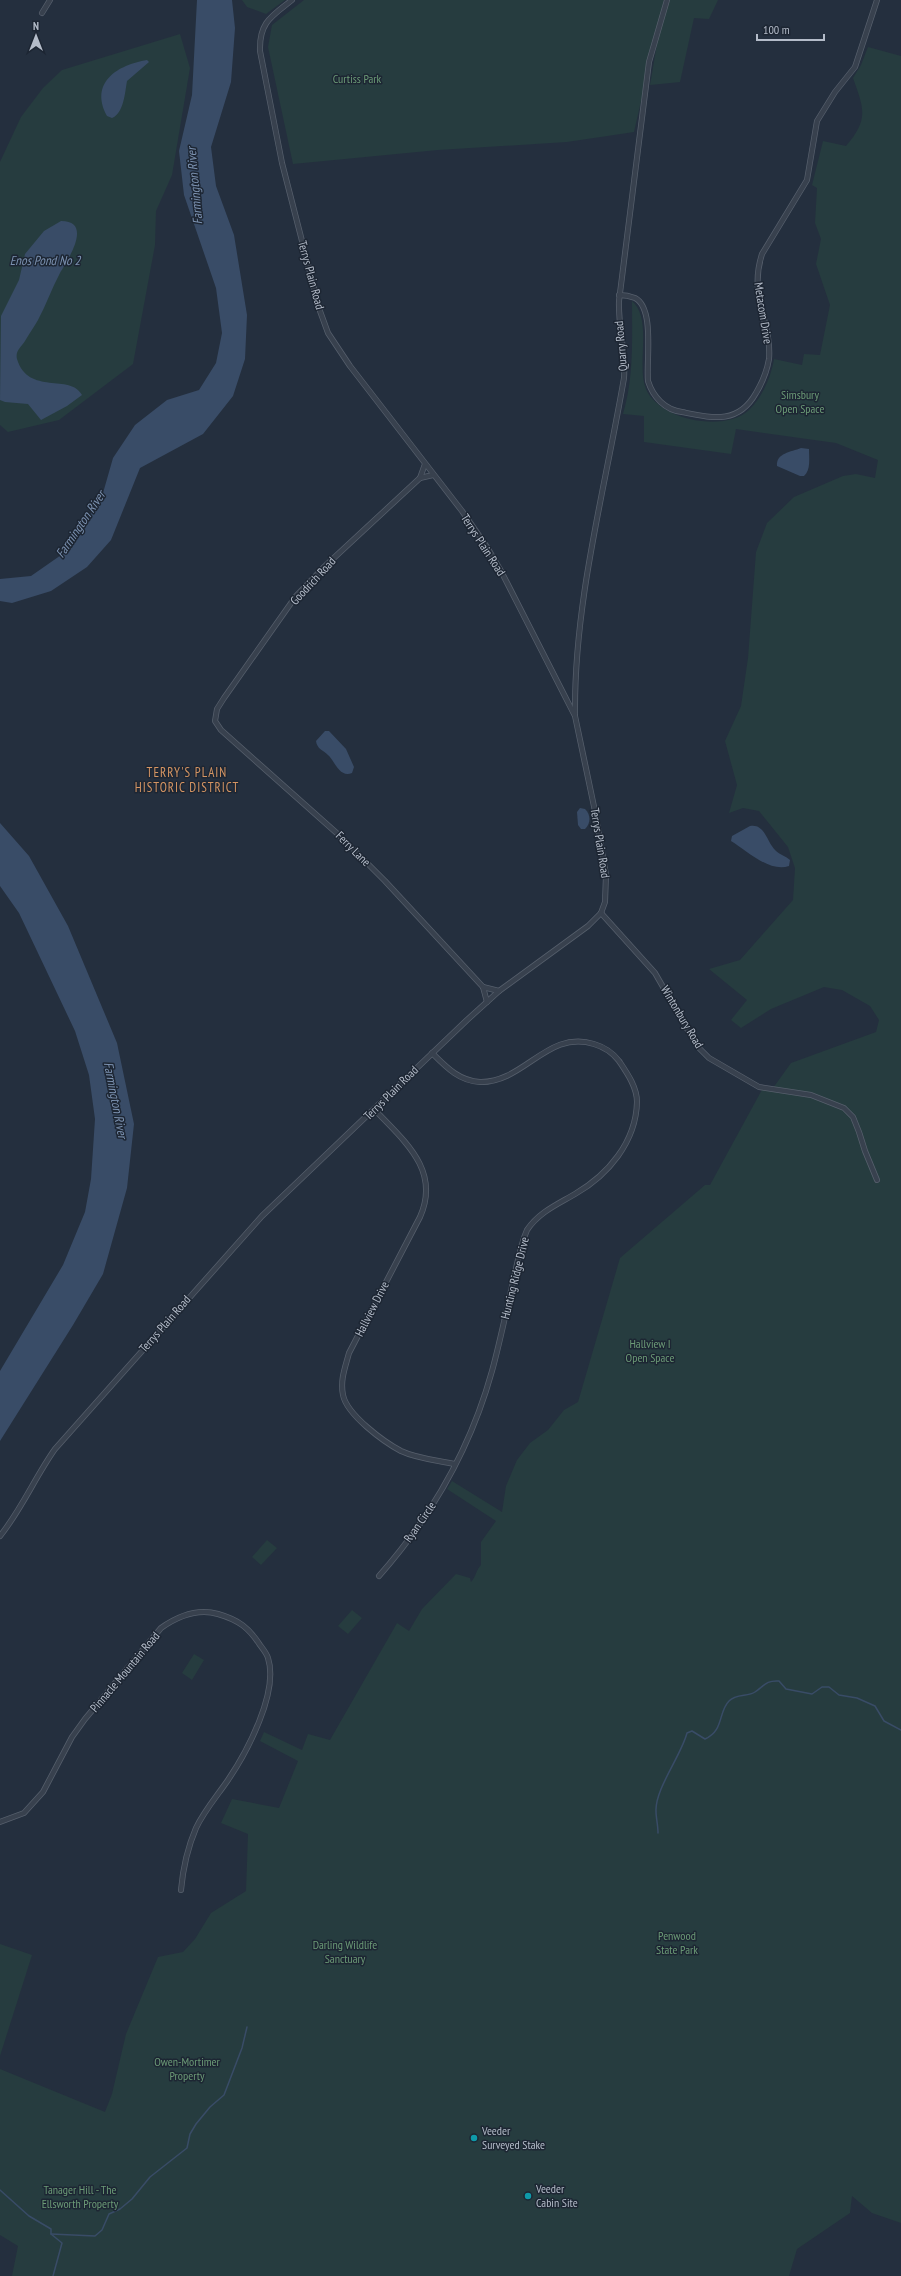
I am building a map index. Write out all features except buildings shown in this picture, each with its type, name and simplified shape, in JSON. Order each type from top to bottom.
[{"type":"street","points":[[42,13],[50,0]]},
{"type":"street","name":"Terrys Plain Road","points":[[0,1536],[14,1519],[37,1475],[55,1449],[262,1216],[499,991],[588,926],[601,912],[607,892],[605,864],[575,716],[518,602],[487,547],[350,366],[328,333],[320,311],[282,163],[260,50],[261,34],[266,22],[292,0]]},
{"type":"street","name":"Quarry Road","points":[[575,716],[575,665],[580,616],[624,378],[624,353],[619,312],[619,295],[649,62],[666,0]]},
{"type":"street","name":"Metacom Drive","points":[[619,295],[635,298],[640,302],[647,317],[648,381],[650,388],[660,402],[674,411],[712,417],[723,418],[745,410],[763,380],[769,359],[767,341],[756,288],[758,266],[762,254],[808,180],[818,121],[835,92],[854,67],[877,0]]},
{"type":"street","name":"Goodrich Road","points":[[214,721],[221,704],[296,596],[323,568],[420,478],[425,464]]},
{"type":"street","name":"Goodrich Road","points":[[420,478],[433,475]]},
{"type":"street","points":[[564,695],[574,693]]},
{"type":"street","name":"Ferry Lane","points":[[214,721],[221,730],[340,836],[385,881],[483,987],[487,1002]]},
{"type":"street","name":"Wintonbury Road","points":[[601,912],[655,973],[664,986],[697,1046],[709,1058],[758,1087],[811,1095],[844,1108],[853,1117],[860,1132],[865,1151],[877,1180]]},
{"type":"street","points":[[483,987],[499,991]]},
{"type":"street","name":"Hunting Ridge Drive","points":[[432,1053],[455,1074],[480,1082],[509,1076],[539,1054],[558,1045],[574,1042],[588,1042],[605,1049],[617,1059],[632,1083],[637,1100],[635,1118],[629,1138],[609,1168],[582,1190],[538,1217],[527,1230],[487,1386],[455,1464]]},
{"type":"street","name":"Hallview Drive","points":[[375,1110],[417,1157],[425,1179],[427,1196],[420,1217],[349,1353],[343,1375],[343,1397],[347,1405],[363,1423],[402,1451],[455,1464]]},
{"type":"street","name":"Ryan Circle","points":[[379,1576],[422,1522],[455,1464]]},
{"type":"street","name":"Pinnacle Mountain Road","points":[[0,1822],[24,1813],[43,1792],[72,1737],[85,1719],[161,1628],[172,1620],[192,1614],[208,1612],[224,1616],[248,1628],[254,1634],[268,1658],[270,1682],[254,1733],[229,1778],[197,1827],[185,1859],[181,1890]]},
{"type":"green space","points":[[242,0],[285,0],[266,14],[247,7]]},
{"type":"green space","name":"Curtiss Park","points":[[304,0],[664,0],[634,132],[567,142],[438,150],[293,164],[268,47],[272,25]]},
{"type":"green space","points":[[669,0],[718,0],[709,19],[694,18],[680,82],[650,85],[660,26]]},
{"type":"green space","points":[[180,34],[190,68],[172,175],[156,211],[155,245],[133,364],[59,420],[8,432],[0,425],[0,162],[21,117],[43,88],[62,70]]},
{"type":"green space","points":[[868,47],[901,56],[901,2223],[872,2213],[852,2196],[850,2213],[797,2249],[789,2276],[12,2276],[18,2246],[0,2235],[0,2069],[105,2112],[112,2094],[126,2034],[158,1957],[183,1952],[195,1939],[211,1913],[246,1891],[248,1834],[221,1823],[232,1799],[279,1808],[298,1761],[260,1741],[264,1732],[302,1750],[308,1734],[330,1740],[397,1623],[409,1631],[422,1609],[456,1574],[470,1578],[471,1582],[481,1565],[481,1542],[496,1521],[447,1489],[452,1481],[502,1512],[506,1486],[517,1460],[530,1443],[548,1430],[564,1410],[578,1402],[620,1258],[705,1185],[710,1185],[764,1086],[773,1088],[791,1063],[876,1032],[879,1020],[870,1006],[842,990],[824,987],[771,1009],[741,1028],[731,1020],[747,1000],[709,969],[740,960],[793,900],[795,868],[788,847],[759,811],[743,808],[729,813],[737,785],[725,741],[741,706],[748,658],[756,552],[767,523],[794,497],[843,476],[856,474],[875,478],[878,460],[836,443],[736,429],[731,454],[644,442],[644,416],[623,414],[627,400],[631,372],[632,301],[638,309],[642,319],[643,379],[646,389],[653,400],[664,409],[693,420],[709,422],[725,421],[738,417],[749,410],[758,400],[771,373],[774,359],[802,365],[804,354],[820,355],[830,305],[816,264],[821,239],[815,223],[817,188],[812,185],[823,141],[846,146],[853,137],[861,121],[862,106],[853,78],[861,65]]},
{"type":"green space","points":[[267,1540],[277,1548],[261,1565],[252,1557]]},
{"type":"green space","points":[[352,1610],[362,1618],[348,1634],[338,1626]]},
{"type":"green space","points":[[194,1654],[204,1660],[192,1680],[182,1673]]},
{"type":"green space","points":[[0,1944],[32,1955],[0,2056]]},
{"type":"water","name":"Farmington River","points":[[197,0],[232,0],[235,28],[231,82],[211,147],[216,186],[234,235],[247,315],[245,359],[233,396],[203,434],[140,468],[111,540],[87,567],[51,591],[12,603],[0,601],[0,579],[31,576],[64,553],[83,527],[103,493],[113,458],[135,425],[167,400],[199,390],[216,363],[222,333],[216,288],[184,195],[179,151],[192,95]]},
{"type":"water","points":[[147,60],[149,62],[127,81],[123,102],[119,112],[112,118],[107,116],[102,104],[102,94],[104,85],[109,77],[126,66]]},
{"type":"water","name":"Enos Pond No 2","points":[[61,221],[71,223],[76,227],[76,242],[38,320],[19,349],[17,359],[22,370],[30,377],[40,381],[69,385],[82,395],[67,406],[41,420],[28,404],[5,402],[0,400],[1,316],[19,280],[25,254],[44,231]]},
{"type":"water","points":[[801,448],[809,449],[809,467],[804,476],[800,476],[777,466],[779,458],[789,452]]},
{"type":"water","points":[[325,731],[329,731],[346,749],[354,767],[352,773],[348,774],[341,771],[331,758],[318,746],[316,741]]},
{"type":"water","points":[[580,808],[585,809],[589,816],[589,822],[585,829],[581,829],[578,825],[577,812]]},
{"type":"water","name":"Farmington River","points":[[0,823],[29,856],[68,926],[117,1043],[134,1124],[127,1188],[103,1274],[73,1325],[0,1441],[0,1371],[63,1265],[85,1212],[91,1179],[95,1119],[89,1075],[75,1031],[19,913],[0,886]]},
{"type":"water","points":[[750,826],[755,826],[762,830],[773,848],[779,854],[790,860],[789,866],[782,867],[767,864],[731,841],[732,836]]},
{"type":"waterway","points":[[658,1833],[656,1814],[657,1802],[687,1733],[692,1731],[705,1739],[711,1736],[718,1726],[723,1710],[729,1701],[735,1697],[755,1692],[768,1682],[779,1681],[786,1689],[812,1694],[822,1687],[829,1687],[839,1695],[857,1698],[875,1706],[884,1721],[901,1730]]},
{"type":"waterway","points":[[51,2234],[95,2236],[102,2230],[109,2214],[120,2209],[132,2199],[150,2177],[187,2148],[190,2134],[196,2124],[210,2107],[224,2095],[242,2048],[247,2027]]},
{"type":"waterway","points":[[0,2190],[29,2216],[51,2229],[51,2234],[62,2243],[53,2276]]},
{"type":"place","name":"Veeder Surveyed Stake","points":[[474,2138]]},
{"type":"place","name":"Veeder Cabin Site","points":[[528,2196]]},
{"type":"district","name":"TERRY'S PLAIN HISTORIC DISTRICT","points":[[187,780]]},
{"type":"park label","name":"Simsbury Open Space","points":[[800,402]]},
{"type":"park label","name":"Hallview I Open Space","points":[[650,1351]]},
{"type":"park label","name":"Penwood State Park","points":[[677,1943]]},
{"type":"park label","name":"Darling Wildlife Sanctuary","points":[[345,1952]]},
{"type":"park label","name":"Owen-Mortimer Property","points":[[187,2069]]},
{"type":"park label","name":"Tanager Hill - The Ellsworth Property","points":[[80,2197]]}]
